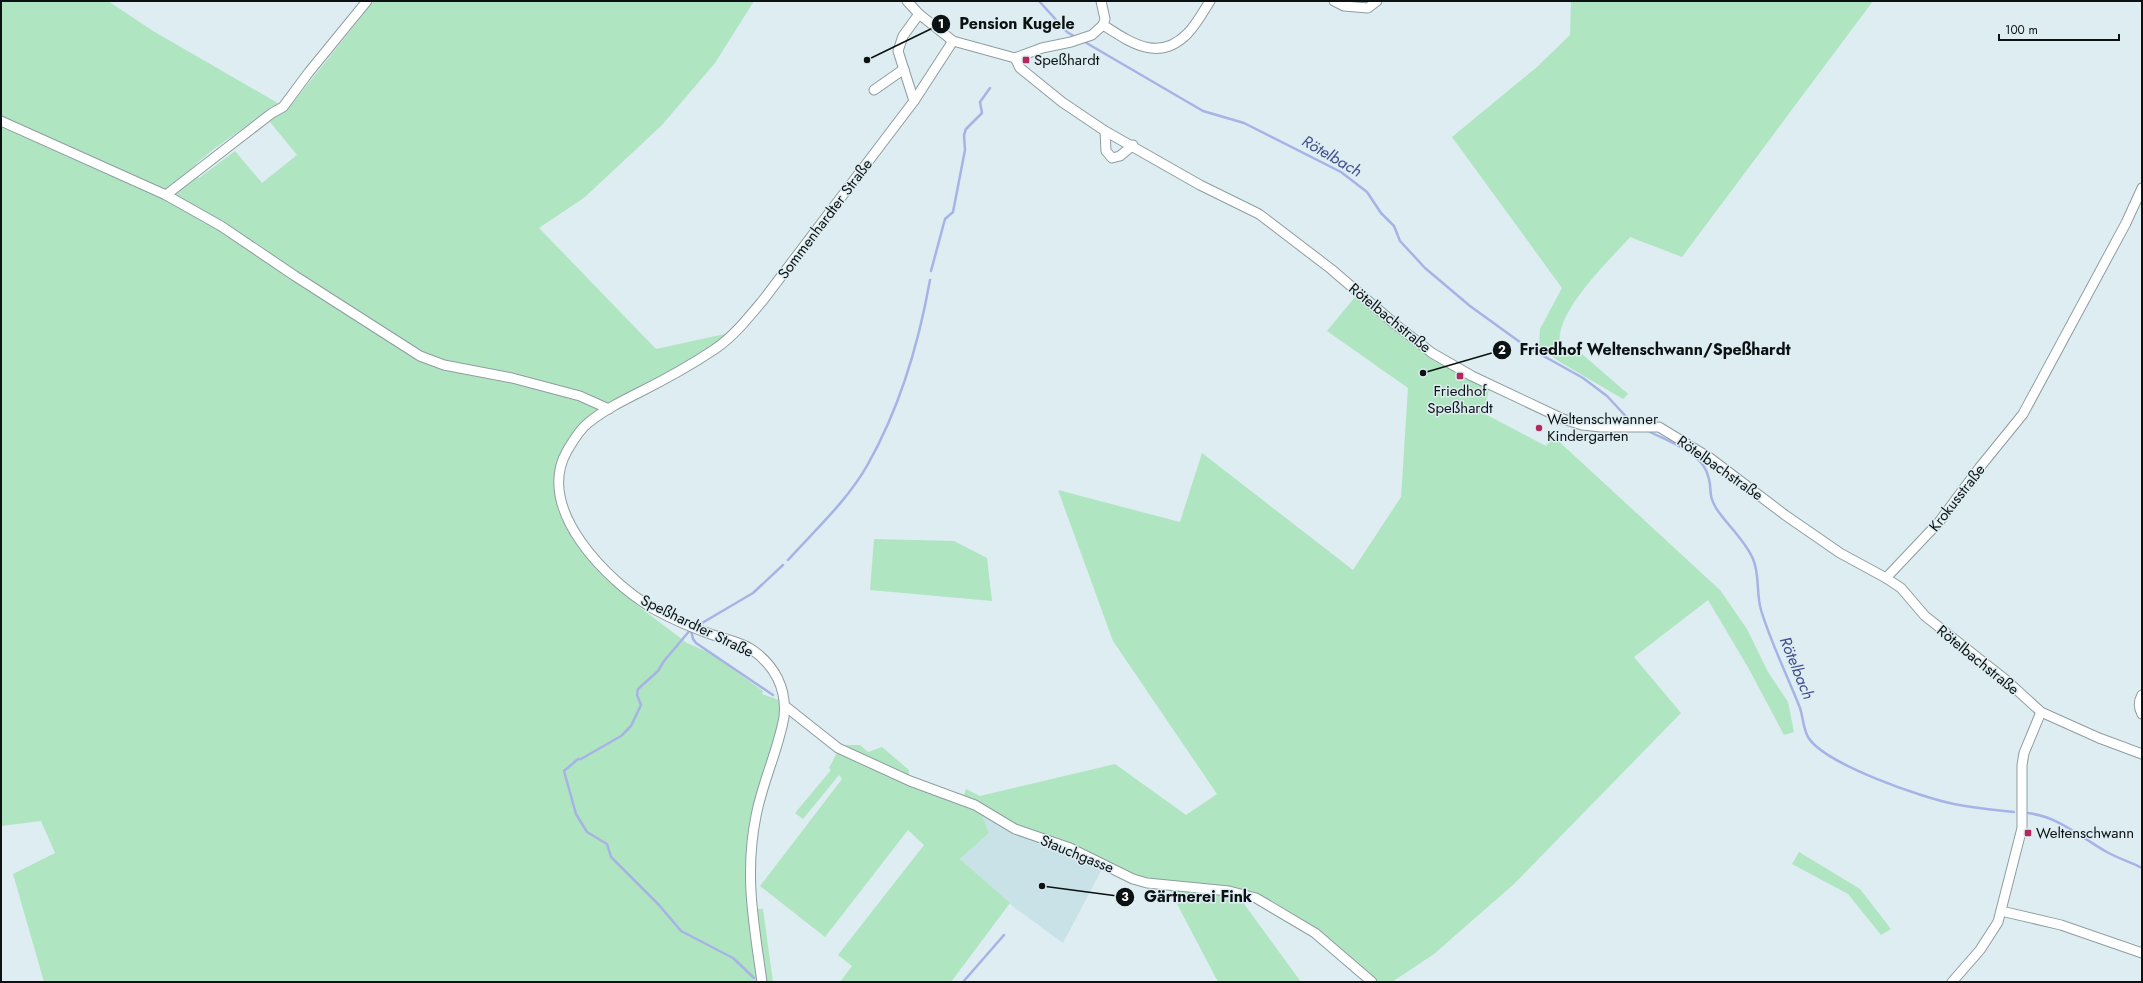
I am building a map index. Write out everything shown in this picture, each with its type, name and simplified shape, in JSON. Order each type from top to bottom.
[{"type":"street","points":[[166,195],[272,113],[283,107],[309,72],[368,1]]},
{"type":"street","points":[[907,1],[919,14],[953,41],[1014,58],[1042,48],[1071,42],[1098,30],[1103,25],[1105,19],[1101,1]]},
{"type":"street","points":[[1103,25],[1131,43],[1151,49],[1166,48],[1186,35],[1210,1]]},
{"type":"street","points":[[1334,1],[1344,6],[1368,8],[1377,1]]},
{"type":"street","points":[[914,101],[898,51],[903,36],[919,14]]},
{"type":"street","name":"Sommenhardter Straße","points":[[560,500],[560,466],[574,439],[587,424],[608,409],[678,372],[716,348],[743,324],[764,300],[914,101],[953,41]]},
{"type":"street","name":"Rötelbachstraße","points":[[1014,58],[1020,68],[1056,97],[1105,131],[1133,145],[1200,185],[1259,214],[1331,269],[1395,324],[1432,353],[1472,376],[1539,409],[1582,425],[1601,427],[1659,427],[1710,458],[1785,515],[1840,554],[1886,578],[1901,588],[1925,616],[2006,680],[2041,712],[2099,738],[2142,754]]},
{"type":"street","points":[[874,90],[904,69]]},
{"type":"street","points":[[1,121],[166,195],[221,226],[397,343],[420,356],[444,365],[512,378],[580,396],[608,409]]},
{"type":"street","points":[[1105,131],[1106,151],[1112,158],[1120,156],[1133,145]]},
{"type":"street","name":"Krokusstraße","points":[[1886,578],[1939,522],[2023,414],[2126,222],[2142,188]]},
{"type":"street","name":"Speßhardter Straße","points":[[560,500],[574,532],[603,566],[629,593],[655,609],[690,626],[750,649],[764,660],[776,675],[783,690],[785,706],[782,730],[756,815],[752,839],[749,892],[762,982]]},
{"type":"street","points":[[2142,695],[2139,701],[2139,709],[2142,714]]},
{"type":"street","name":"Stauchgasse","points":[[785,706],[838,748],[910,781],[975,805],[1015,829],[1070,848],[1133,879],[1147,883],[1229,891],[1256,898],[1274,907],[1315,933],[1372,982]]},
{"type":"street","points":[[1952,982],[1991,935],[2001,911],[2022,828],[2022,765],[2024,753],[2041,712]]},
{"type":"street","points":[[2001,911],[2061,925],[2142,953]]},
{"type":"shaded area","points":[[980,812],[1068,851],[1102,869],[1063,943],[1015,908],[960,859],[989,833]]},
{"type":"green space","points":[[1,1],[108,1],[153,31],[288,109],[374,1],[754,1],[715,63],[662,125],[585,197],[539,228],[656,349],[729,333],[677,370],[586,422],[559,463],[555,493],[558,511],[578,543],[602,571],[638,606],[687,643],[710,653],[763,691],[762,694],[782,701],[781,716],[749,838],[746,881],[760,982],[44,982],[13,874],[55,853],[41,821],[1,826]],"holes":[[[272,106],[279,113],[270,122],[297,155],[262,183],[235,151],[199,178],[190,170],[220,144]]]},
{"type":"green space","points":[[1571,1],[1873,1],[1682,257],[1630,237],[1597,273],[1574,303],[1565,318],[1560,332],[1560,345],[1582,354],[1628,394],[1623,399],[1560,362],[1539,347],[1540,329],[1562,288],[1452,137],[1537,67],[1570,35]]},
{"type":"green space","points":[[1355,297],[1431,359],[1489,390],[1483,413],[1546,446],[1554,437],[1720,590],[1747,629],[1768,672],[1788,702],[1794,732],[1784,735],[1749,669],[1708,600],[1634,657],[1681,713],[1514,884],[1434,954],[1392,982],[1375,982],[1342,953],[1234,890],[1301,982],[1218,982],[1166,883],[1134,876],[981,813],[989,833],[960,859],[1010,903],[951,982],[840,982],[852,966],[838,955],[924,845],[908,830],[825,937],[760,886],[842,779],[839,775],[803,819],[795,813],[831,770],[829,768],[841,745],[860,745],[868,752],[882,747],[909,770],[909,784],[961,804],[966,789],[980,796],[1115,764],[1186,815],[1217,794],[1113,641],[1058,490],[1180,522],[1202,453],[1353,570],[1401,497],[1408,388],[1327,331]]},
{"type":"green space","points":[[874,539],[954,541],[987,558],[992,601],[870,590]]},
{"type":"green space","points":[[1799,852],[1860,889],[1891,929],[1881,935],[1848,894],[1792,864]]},
{"type":"green space","points":[[755,909],[763,909],[773,982],[766,982]]},
{"type":"waterway","name":"Rötelbach","points":[[1039,1],[1067,32],[1077,38]]},
{"type":"waterway","name":"Rötelbach","points":[[1083,41],[1203,111],[1244,123],[1341,172],[1367,192],[1381,213],[1394,226],[1400,241],[1425,268],[1470,306],[1524,345],[1583,378],[1607,396],[1633,424]]},
{"type":"waterway","points":[[931,271],[945,219],[953,212],[965,150],[964,135],[966,129],[982,113],[980,102],[990,88]]},
{"type":"waterway","points":[[788,560],[851,490],[868,464],[879,443],[898,398],[914,351],[930,280]]},
{"type":"waterway","name":"Rötelbach","points":[[1650,432],[1686,450],[1701,462],[1709,479],[1711,496],[1716,508],[1750,552],[1755,565],[1761,610],[1774,647],[1800,708],[1808,737],[1818,747],[1833,758],[1898,787],[1939,801],[1984,809],[2014,812]]},
{"type":"waterway","points":[[702,623],[753,593],[783,565]]},
{"type":"waterway","points":[[691,629],[664,661],[658,671],[638,689],[637,695],[641,705],[631,726],[621,736],[581,759],[578,759],[564,771],[576,814],[587,832],[607,844],[611,857],[659,905],[681,931],[733,958],[754,978]]},
{"type":"waterway","points":[[691,630],[693,639],[696,643],[773,695]]},
{"type":"waterway","name":"Rötelbach","points":[[2028,813],[2039,815],[2059,823],[2095,845],[2142,868]]},
{"type":"waterway","points":[[963,982],[1004,935]]},
{"type":"place","name":"Pension Kugele","points":[[867,60]]},
{"type":"place","name":"Speßhardt","points":[[1026,60]]},
{"type":"place","name":"Friedhof Weltenschwann/Speßhardt","points":[[1423,373]]},
{"type":"place","name":"Friedhof Speßhardt","points":[[1460,376]]},
{"type":"place","name":"Weltenschwanner Kindergarten","points":[[1539,428]]},
{"type":"place","name":"Weltenschwann","points":[[2028,833]]},
{"type":"place","name":"Gärtnerei Fink","points":[[1042,886]]}]
